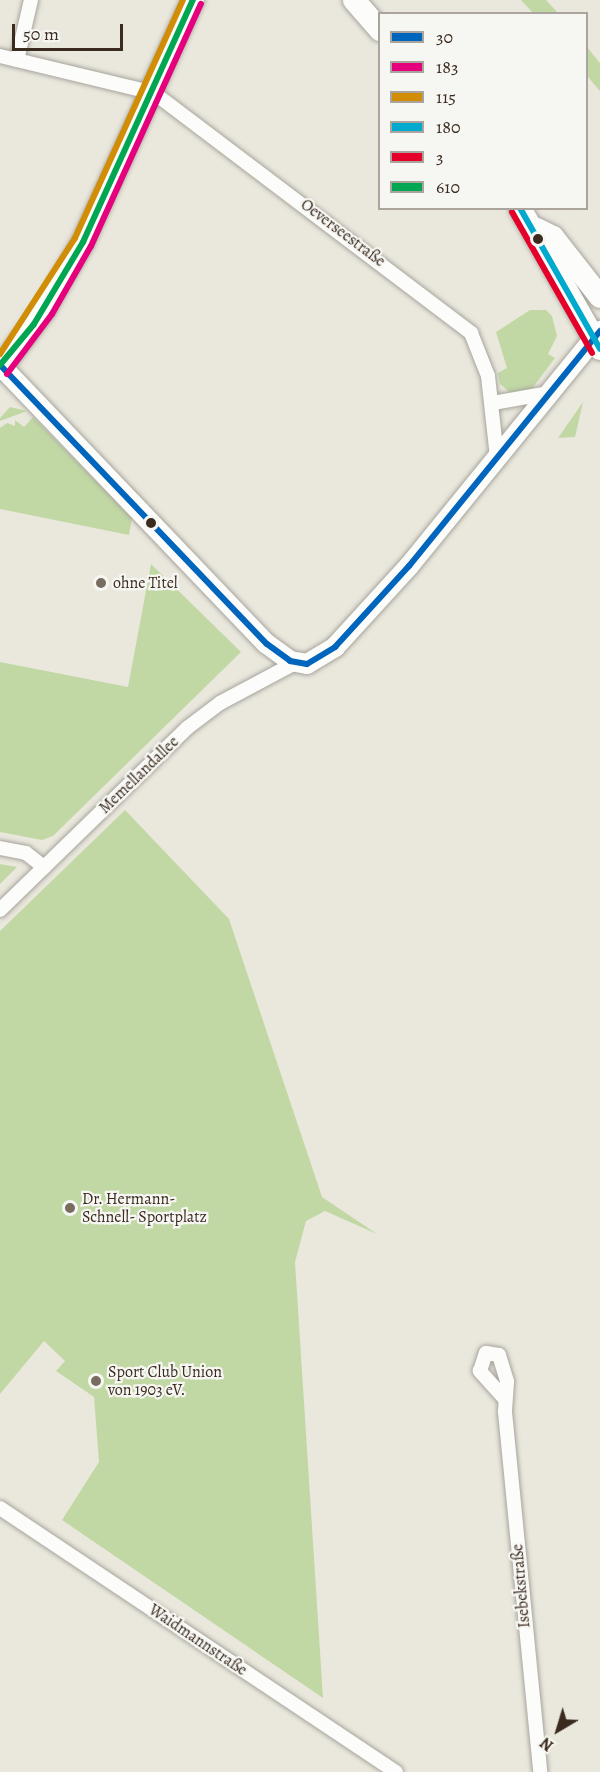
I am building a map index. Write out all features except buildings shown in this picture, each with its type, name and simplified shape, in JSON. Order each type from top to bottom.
[{"type":"main road","points":[[1,367],[83,242],[154,93],[193,0]]},
{"type":"main road","points":[[354,0],[378,28]]},
{"type":"main road","points":[[522,210],[537,230],[598,340]]},
{"type":"main road","points":[[537,230],[553,237],[600,297]]},
{"type":"street","points":[[17,60],[31,0]]},
{"type":"street","points":[[0,56],[154,93]]},
{"type":"street","name":"Oeverseestraße","points":[[154,93],[471,333],[480,345],[493,402],[495,466]]},
{"type":"street","points":[[1,367],[260,636],[295,663],[320,659],[335,647],[495,466],[551,392],[598,340]]},
{"type":"street","points":[[493,402],[551,392]]},
{"type":"street","name":"Memellandallee","points":[[0,910],[187,728],[295,663]]},
{"type":"street","points":[[0,848],[29,855],[44,867]]},
{"type":"street","name":"Isebekstraße","points":[[505,1399],[540,1772]]},
{"type":"street","name":"Waidmannstraße","points":[[0,1508],[396,1772]]},
{"type":"green space","points":[[521,0],[546,0],[557,12],[532,12]]},
{"type":"green space","points":[[588,48],[600,63],[600,91],[588,77]]},
{"type":"green space","points":[[530,310],[546,310],[552,316],[557,336],[548,354],[555,358],[531,390],[513,395],[500,384],[498,373],[507,368],[496,332]]},
{"type":"green space","points":[[583,402],[575,437],[558,438]]},
{"type":"green space","points":[[10,407],[27,411],[0,421]]},
{"type":"green space","points":[[33,417],[132,518],[129,535],[0,509],[0,428],[7,423],[15,426],[15,420],[24,427]]},
{"type":"green space","points":[[151,564],[241,652],[53,836],[42,840],[0,832],[0,662],[128,687]]},
{"type":"green space","points":[[125,810],[229,919],[322,1197],[377,1234],[325,1211],[306,1221],[295,1262],[323,1698],[62,1520],[99,1462],[94,1397],[56,1371],[65,1361],[44,1341],[0,1394],[0,931]]},
{"type":"green space","points":[[0,864],[17,867],[0,884]]},
{"type":"transit line","name":"115","points":[[0,354],[75,238],[183,0]]},
{"type":"transit line","name":"610","points":[[0,365],[34,324],[83,242],[193,0]]},
{"type":"transit line","name":"183","points":[[7,374],[52,314],[91,246],[201,4]]},
{"type":"transit line","name":"180","points":[[521,210],[600,349]]},
{"type":"transit line","name":"3","points":[[512,212],[592,353]]},
{"type":"transit line","name":"30","points":[[2,367],[267,644],[290,661],[307,664],[335,647],[409,566],[600,331]]},
{"type":"place","name":"ohne Titel","points":[[101,583]]},
{"type":"place","name":"Dr. Hermann- Schnell- Sportplatz","points":[[70,1208]]},
{"type":"place","name":"Sport Club Union von 1903 eV.","points":[[96,1381]]}]
